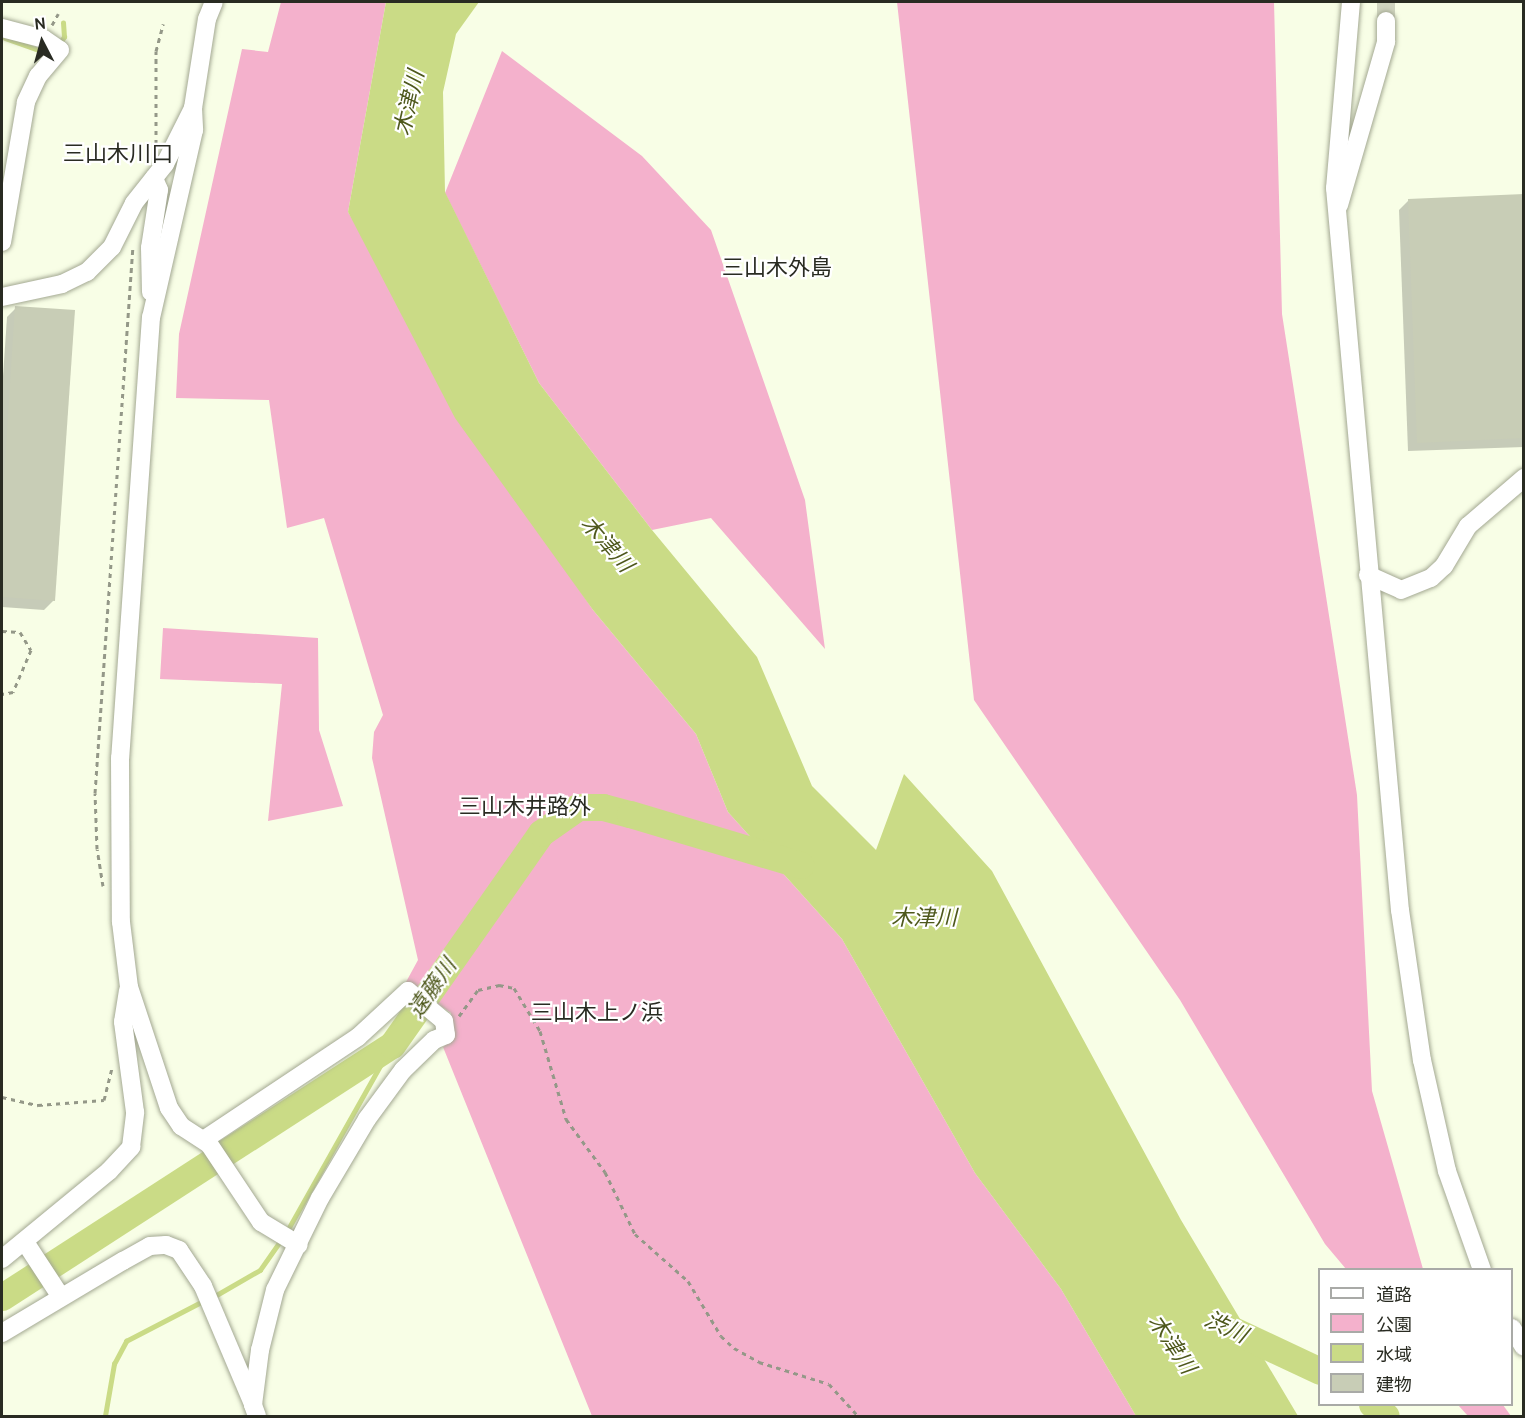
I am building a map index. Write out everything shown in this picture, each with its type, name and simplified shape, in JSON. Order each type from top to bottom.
[{"type":"street","points":[[151,317],[194,130],[193,108],[207,19],[214,2]]},
{"type":"street","points":[[1350,2],[1340,106],[1337,209],[1400,910],[1422,1060],[1447,1171],[1482,1268]]},
{"type":"street","points":[[1337,209],[1347,186],[1386,42],[1386,21]]},
{"type":"street","points":[[2,28],[44,39],[60,50],[38,76],[26,102],[2,242]]},
{"type":"street","points":[[2,297],[62,285],[87,272],[112,247],[134,203],[165,164],[193,108]]},
{"type":"street","points":[[154,178],[159,189],[150,248],[151,317],[120,758],[121,922],[129,987],[169,1108],[181,1126],[205,1139],[261,1222],[299,1245]]},
{"type":"street","points":[[1368,574],[1401,590],[1431,578],[1444,566],[1468,526],[1524,478]]},
{"type":"street","points":[[2,1259],[28,1247],[123,1159],[131,1147],[135,1112],[123,1022],[129,987]]},
{"type":"street","points":[[205,1139],[358,1037],[408,991],[444,1021],[446,1035],[434,1040],[403,1070],[367,1119],[320,1198],[275,1290],[260,1350],[255,1411]]},
{"type":"street","points":[[2,1333],[58,1292],[150,1246],[166,1245],[179,1250],[207,1294],[255,1411]]},
{"type":"street","points":[[28,1247],[58,1292]]},
{"type":"street","points":[[1513,1330],[1524,1347]]},
{"type":"path","points":[[2,631],[20,632],[28,640],[31,650],[13,692],[2,694]]},
{"type":"path","points":[[446,1035],[478,990],[499,985],[514,988],[540,1031],[566,1119],[605,1172],[635,1234],[688,1281],[721,1336],[734,1348],[759,1362],[829,1384],[858,1416]]},
{"type":"path","points":[[2,1097],[38,1105],[104,1100],[114,1062]]},
{"type":"green space","points":[[281,2],[386,2],[348,212],[549,545],[593,610],[696,734],[728,812],[842,939],[975,1173],[1061,1289],[1136,1416],[592,1416],[443,1047],[452,1040],[451,1013],[406,982],[418,960],[372,758],[374,732],[383,715],[324,518],[287,528],[269,400],[176,398],[179,334],[242,49],[268,52]]},
{"type":"green space","points":[[897,2],[1274,2],[1282,314],[1357,795],[1372,1091],[1423,1268],[1345,1268],[1325,1244],[1180,1000],[974,700]]},
{"type":"green space","points":[[502,51],[642,156],[711,230],[805,500],[825,649],[711,518],[652,530],[539,383],[445,193]]},
{"type":"green space","points":[[163,628],[318,638],[319,730],[343,806],[268,821],[282,684],[160,679]]},
{"type":"green space","points":[[1459,1406],[1504,1406],[1511,1416],[1468,1416]]},
{"type":"water","name":"木津川","points":[[386,2],[479,2],[456,34],[443,92],[445,192],[539,383],[652,530],[757,657],[812,786],[876,850],[904,774],[992,871],[1181,1220],[1298,1416],[1136,1416],[1061,1289],[975,1173],[842,939],[728,812],[696,734],[593,610],[455,418],[348,212]]},
{"type":"building","points":[[1524,194],[1524,438],[1417,443],[1408,199]]},
{"type":"building","points":[[15,306],[75,310],[55,601],[2,597],[2,511]]},
{"type":"waterway","points":[[58,45],[64,37],[63,23]]},
{"type":"waterway","points":[[5,38],[50,54]]},
{"type":"waterway","name":"遠藤川","points":[[2,1297],[392,1045],[541,833],[578,807],[603,807],[630,814],[801,865]]},
{"type":"waterway","points":[[287,1231],[392,1045]]},
{"type":"waterway","points":[[213,1297],[260,1270],[282,1238]]},
{"type":"waterway","points":[[105,1416],[114,1364],[126,1341],[205,1300]]},
{"type":"waterway","name":"渋川","points":[[1220,1324],[1318,1370]]},
{"type":"waterway","name":"渋川","points":[[1374,1406],[1386,1416]]},
{"type":"tunnel","points":[[1386,2],[1386,21]]},
{"type":"district","name":"三山木川口","points":[[118,154]]},
{"type":"district","name":"三山木外島","points":[[777,268]]},
{"type":"district","name":"三山木井路外","points":[[525,807]]},
{"type":"district","name":"三山木上ノ浜","points":[[597,1013]]}]
